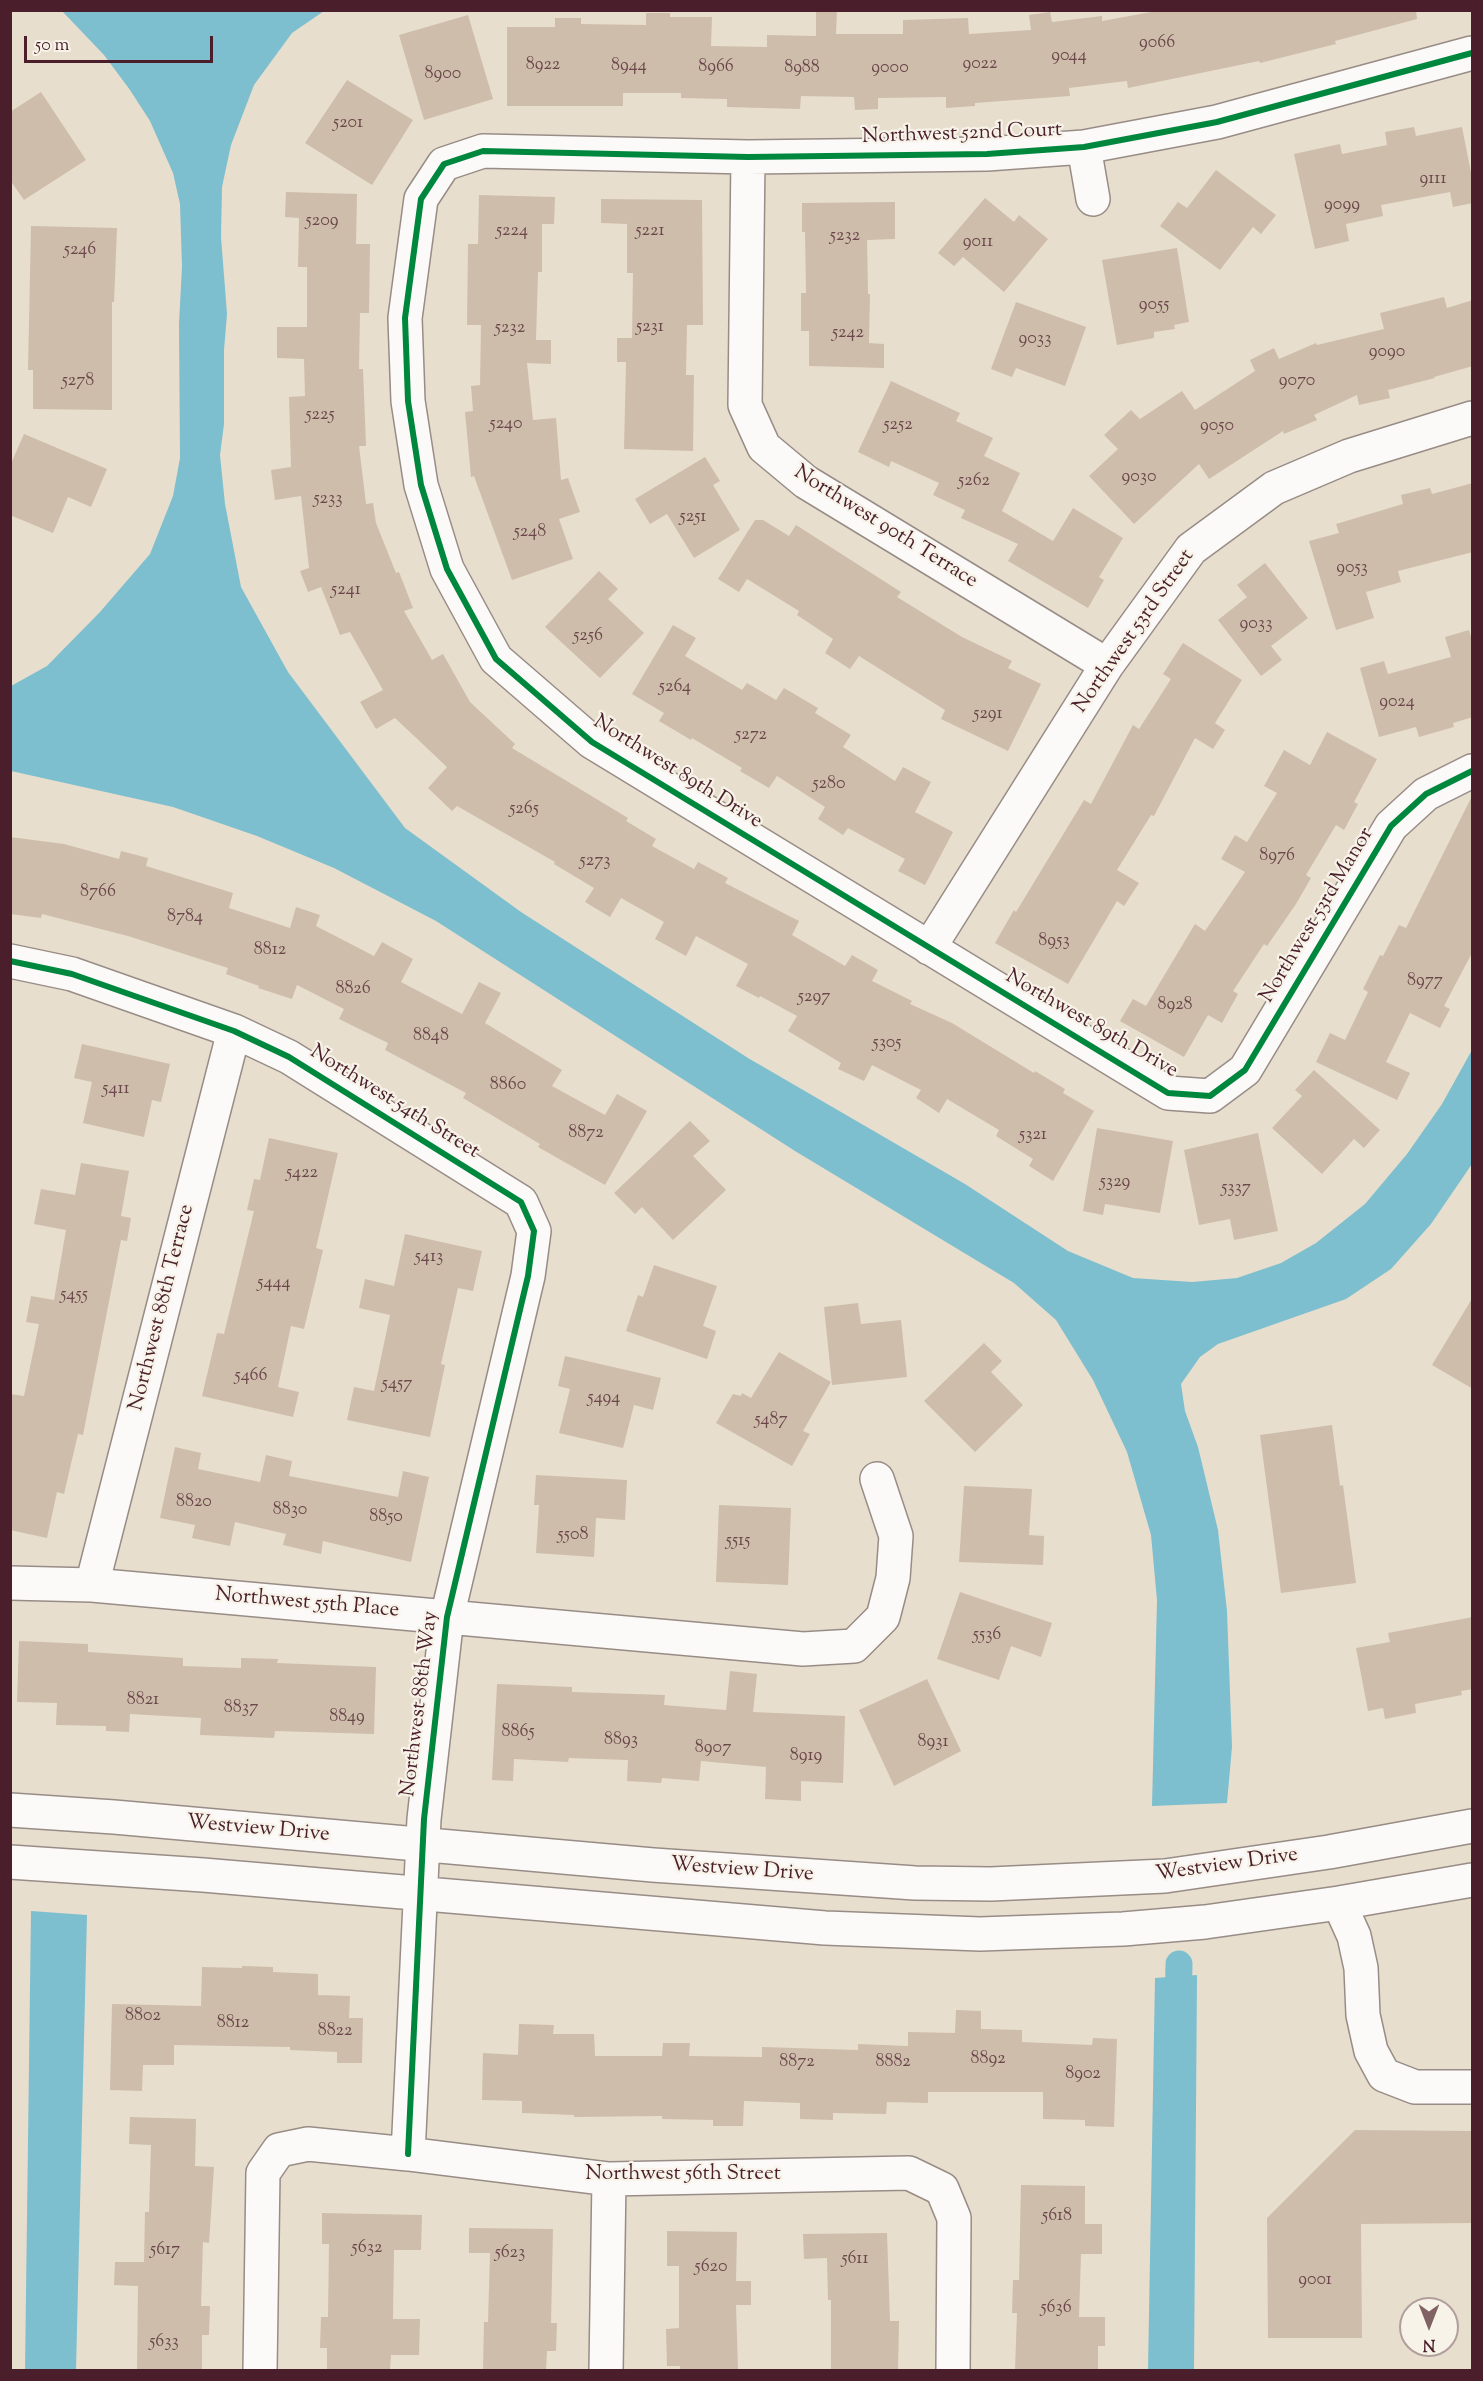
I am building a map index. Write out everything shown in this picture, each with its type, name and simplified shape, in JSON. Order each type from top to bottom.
[{"type":"street","name":"Northwest 52nd Court","points":[[444,164],[483,151],[748,157],[987,154],[1084,147],[1216,122],[1473,53]]},
{"type":"street","name":"Northwest 52nd Court","points":[[1084,147],[1093,199]]},
{"type":"street","name":"Northwest 90th Terrace","points":[[748,157],[745,405],[764,447],[806,482],[1107,665]]},
{"type":"street","name":"Northwest 89th Drive","points":[[444,164],[421,199],[405,318],[408,401],[421,485],[447,568],[496,659],[592,742],[1168,1093],[1210,1096]]},
{"type":"street","name":"Northwest 53rd Street","points":[[929,948],[1107,665],[1191,549],[1275,488],[1349,456],[1473,418]]},
{"type":"street","name":"Northwest 53rd Manor","points":[[1210,1096],[1245,1070],[1391,826],[1426,794],[1473,771]]},
{"type":"street","name":"Northwest 54th Street","points":[[10,961],[72,974],[234,1032],[289,1057],[521,1202],[534,1231]]},
{"type":"street","name":"Northwest 88th Terrace","points":[[92,1585],[234,1032]]},
{"type":"street","name":"Northwest 88th Way","points":[[408,2154],[424,1819],[447,1617],[528,1276],[534,1231]]},
{"type":"street","name":"Northwest 55th Place","points":[[10,1583],[92,1585],[803,1649],[854,1646],[883,1617],[893,1578],[896,1536],[877,1479]]},
{"type":"street","name":"Westview Drive","points":[[10,1810],[114,1816],[423,1845],[853,1880],[991,1884],[1165,1876],[1329,1852],[1473,1826]]},
{"type":"street","points":[[10,1862],[203,1875],[835,1928],[980,1934],[1082,1931],[1193,1923],[1338,1903],[1473,1880]]},
{"type":"street","points":[[1338,1903],[1354,1936],[1361,1968],[1363,2015],[1371,2050],[1384,2075],[1415,2087],[1473,2087]]},
{"type":"street","name":"Northwest 56th Street","points":[[260,2370],[263,2173],[279,2150],[308,2144],[609,2179],[909,2173],[942,2189],[954,2218],[953,2370]]},
{"type":"street","points":[[606,2370],[609,2179]]},
{"type":"water","points":[[62,11],[324,11],[292,33],[254,85],[231,145],[222,187],[221,237],[227,314],[224,350],[224,424],[220,455],[225,504],[241,587],[288,672],[405,828],[521,912],[748,1058],[965,1184],[1068,1251],[1133,1278],[1192,1282],[1237,1278],[1281,1263],[1316,1243],[1365,1204],[1407,1154],[1442,1104],[1472,1050],[1472,1164],[1431,1224],[1391,1269],[1346,1299],[1218,1344],[1200,1357],[1181,1384],[1185,1411],[1198,1447],[1218,1530],[1227,1611],[1232,1747],[1227,1803],[1152,1806],[1157,1600],[1151,1535],[1127,1452],[1093,1380],[1056,1320],[1014,1283],[795,1151],[436,921],[334,868],[257,836],[173,807],[11,771],[11,686],[47,666],[100,612],[150,554],[173,496],[180,458],[179,324],[182,266],[180,204],[173,173],[150,121],[130,90],[104,55]]},
{"type":"water","points":[[31,1911],[87,1915],[76,2370],[25,2370]]},
{"type":"water","points":[[1197,1975],[1194,2370],[1148,2370],[1155,1978]]},
{"type":"building","points":[[816,10],[837,10],[836,34],[903,34],[903,20],[968,18],[969,34],[1031,30],[1029,15],[1050,12],[1052,22],[1102,16],[1102,21],[1162,10],[1416,10],[1417,19],[1335,41],[1336,44],[1260,63],[1259,61],[1128,88],[1127,81],[1069,88],[1070,96],[975,103],[975,106],[946,108],[946,97],[878,98],[878,109],[855,110],[854,97],[801,96],[800,109],[727,107],[727,99],[681,98],[681,93],[623,93],[623,106],[507,106],[507,27],[555,27],[555,18],[581,18],[581,24],[646,25],[646,13],[670,13],[670,17],[712,17],[711,46],[767,47],[767,35],[816,36]]},
{"type":"building","points":[[468,15],[493,99],[424,120],[399,35]]},
{"type":"building","points":[[347,80],[413,120],[372,185],[305,143]]},
{"type":"building","points":[[41,92],[86,160],[24,200],[10,180],[10,112]]},
{"type":"building","points":[[1414,127],[1416,136],[1462,127],[1473,183],[1473,203],[1453,207],[1450,192],[1381,205],[1383,216],[1346,224],[1349,241],[1315,249],[1294,154],[1340,144],[1342,154],[1387,145],[1385,132]]},
{"type":"building","points":[[1216,170],[1276,215],[1261,234],[1253,227],[1220,270],[1160,226],[1178,202],[1187,208]]},
{"type":"building","points":[[286,192],[357,194],[356,244],[370,244],[369,313],[360,313],[359,369],[363,369],[366,446],[359,446],[366,504],[373,503],[376,523],[413,608],[404,611],[432,660],[443,654],[470,702],[515,744],[512,748],[628,818],[626,821],[656,839],[652,846],[694,869],[698,862],[728,878],[725,883],[799,921],[792,935],[845,966],[852,955],[878,970],[872,981],[912,1001],[910,1004],[952,1023],[1034,1073],[1035,1071],[1065,1089],[1063,1093],[1094,1111],[1053,1181],[1029,1166],[1033,1159],[996,1136],[999,1130],[947,1099],[939,1113],[916,1098],[921,1090],[872,1065],[864,1081],[838,1069],[841,1063],[788,1031],[797,1016],[736,986],[748,964],[696,936],[686,956],[655,939],[664,922],[621,898],[610,917],[585,902],[594,888],[554,864],[555,862],[457,806],[452,811],[428,788],[447,767],[395,718],[376,729],[360,702],[383,690],[350,632],[340,635],[321,587],[308,592],[300,571],[309,568],[301,496],[275,500],[271,470],[291,467],[289,397],[305,396],[304,359],[277,358],[277,327],[307,327],[307,267],[298,267],[299,218],[285,217]]},
{"type":"building","points":[[479,195],[555,197],[554,224],[542,224],[542,272],[538,272],[536,340],[551,340],[551,364],[527,363],[533,420],[556,418],[561,480],[568,478],[580,512],[559,519],[573,559],[512,580],[474,476],[471,477],[465,412],[473,411],[471,386],[480,385],[481,325],[467,325],[468,244],[478,244]]},
{"type":"building","points":[[985,198],[1014,222],[1019,215],[1048,239],[1004,292],[963,257],[954,266],[938,253]]},
{"type":"building","points":[[601,199],[702,200],[703,325],[687,325],[686,375],[694,375],[693,451],[624,449],[626,362],[617,362],[617,338],[632,338],[633,273],[627,273],[627,224],[601,223]]},
{"type":"building","points":[[895,202],[895,239],[867,240],[868,294],[870,294],[869,343],[884,344],[884,368],[809,366],[809,331],[801,331],[801,293],[806,293],[802,203]]},
{"type":"building","points":[[31,226],[117,228],[114,302],[112,302],[112,410],[33,409],[33,370],[28,370]]},
{"type":"building","points":[[1177,248],[1189,322],[1174,325],[1175,329],[1154,332],[1154,338],[1117,345],[1102,260]]},
{"type":"building","points":[[1444,297],[1447,308],[1473,300],[1473,366],[1388,390],[1390,398],[1359,405],[1357,395],[1314,415],[1317,420],[1284,434],[1283,431],[1209,479],[1199,464],[1134,524],[1089,476],[1118,449],[1104,435],[1131,410],[1140,419],[1182,391],[1195,410],[1255,371],[1250,360],[1274,348],[1279,359],[1316,343],[1317,345],[1384,329],[1380,313]]},
{"type":"building","points":[[1016,302],[1086,327],[1065,386],[1016,368],[1012,377],[991,369]]},
{"type":"building","points":[[891,381],[960,413],[956,421],[993,438],[984,456],[1020,473],[1002,511],[1053,541],[1073,508],[1123,538],[1099,577],[1104,580],[1088,608],[1008,561],[1018,544],[961,518],[965,510],[933,495],[939,483],[891,461],[889,467],[858,452]]},
{"type":"building","points":[[24,434],[107,469],[91,507],[68,497],[53,533],[10,515],[10,466]]},
{"type":"building","points":[[705,457],[720,481],[713,485],[740,530],[694,558],[667,514],[650,524],[635,499]]},
{"type":"building","points":[[1473,483],[1473,552],[1398,571],[1401,582],[1366,592],[1374,618],[1336,630],[1309,541],[1339,533],[1336,524],[1403,504],[1401,495],[1430,488],[1432,494]]},
{"type":"building","points":[[755,520],[763,520],[789,536],[796,525],[901,592],[897,597],[962,637],[1012,661],[1008,668],[1041,684],[1008,751],[941,719],[945,710],[859,656],[850,669],[825,653],[833,639],[797,615],[799,611],[747,579],[739,592],[718,579]]},
{"type":"building","points":[[1265,563],[1308,618],[1271,646],[1282,660],[1261,676],[1218,620],[1247,597],[1237,585]]},
{"type":"building","points":[[599,571],[618,589],[608,599],[644,633],[600,678],[545,627]]},
{"type":"building","points":[[673,625],[696,638],[685,656],[742,690],[747,683],[776,700],[784,688],[818,708],[815,713],[851,735],[843,747],[895,781],[903,767],[931,782],[915,812],[953,832],[925,885],[898,871],[905,859],[848,828],[843,835],[818,819],[825,807],[777,776],[769,788],[740,771],[742,768],[659,721],[664,713],[632,694]]},
{"type":"building","points":[[1469,630],[1473,643],[1473,717],[1453,723],[1454,727],[1419,737],[1416,727],[1379,737],[1360,668],[1384,661],[1388,674],[1451,657],[1445,637]]},
{"type":"building","points":[[1183,643],[1242,680],[1215,723],[1225,730],[1213,749],[1195,738],[1154,816],[1151,815],[1117,870],[1139,883],[1124,906],[1117,901],[1068,984],[995,943],[1084,800],[1091,804],[1133,725],[1139,729],[1171,679],[1163,674]]},
{"type":"building","points":[[1327,732],[1377,759],[1354,802],[1358,804],[1344,830],[1336,825],[1306,875],[1311,878],[1296,904],[1267,946],[1264,944],[1233,991],[1238,994],[1222,1023],[1208,1015],[1184,1057],[1120,1021],[1133,999],[1146,1006],[1195,924],[1205,931],[1245,872],[1221,859],[1235,835],[1247,842],[1277,793],[1264,786],[1284,750],[1310,765]]},
{"type":"building","points":[[1473,794],[1473,951],[1444,1006],[1450,1009],[1440,1028],[1410,1013],[1386,1062],[1410,1073],[1397,1100],[1316,1062],[1330,1033],[1345,1040],[1368,992],[1363,989],[1380,955],[1383,956],[1399,925],[1406,928]]},
{"type":"building","points":[[10,837],[64,844],[119,859],[121,851],[148,858],[146,866],[233,893],[229,908],[290,928],[296,907],[320,915],[316,926],[374,956],[382,942],[413,959],[401,982],[462,1014],[479,982],[501,993],[485,1023],[562,1070],[552,1086],[605,1115],[617,1094],[647,1111],[605,1185],[538,1147],[540,1144],[463,1098],[466,1093],[385,1050],[388,1043],[339,1019],[344,1009],[297,985],[292,999],[226,974],[228,968],[128,936],[42,914],[41,918],[10,914]]},
{"type":"building","points":[[82,1044],[170,1064],[161,1102],[152,1100],[144,1137],[83,1123],[92,1082],[74,1078]]},
{"type":"building","points":[[1314,1070],[1380,1130],[1364,1148],[1354,1139],[1322,1174],[1272,1128],[1302,1096],[1295,1090]]},
{"type":"building","points":[[690,1121],[710,1141],[693,1156],[726,1190],[673,1240],[642,1207],[635,1214],[614,1193]]},
{"type":"building","points":[[1097,1128],[1173,1141],[1160,1213],[1105,1204],[1103,1215],[1083,1211]]},
{"type":"building","points":[[1258,1133],[1278,1231],[1234,1240],[1230,1219],[1199,1225],[1184,1150]]},
{"type":"building","points":[[269,1138],[338,1153],[316,1248],[323,1250],[304,1329],[291,1326],[278,1387],[299,1392],[293,1417],[202,1396],[217,1333],[224,1334],[254,1211],[247,1210],[254,1179],[260,1180]]},
{"type":"building","points":[[81,1163],[129,1171],[121,1216],[131,1218],[127,1241],[121,1240],[83,1435],[78,1434],[64,1494],[57,1492],[47,1538],[10,1530],[10,1394],[24,1396],[39,1324],[26,1322],[31,1296],[54,1300],[66,1230],[34,1224],[41,1189],[75,1195]]},
{"type":"building","points":[[405,1234],[482,1251],[473,1291],[458,1288],[441,1364],[445,1365],[430,1437],[347,1420],[354,1387],[374,1391],[390,1315],[359,1308],[365,1279],[394,1286]]},
{"type":"building","points":[[654,1265],[717,1286],[703,1326],[716,1331],[707,1359],[626,1331],[638,1295],[643,1297]]},
{"type":"building","points":[[1473,1297],[1473,1389],[1432,1365]]},
{"type":"building","points":[[858,1303],[861,1324],[901,1320],[907,1377],[832,1385],[824,1307]]},
{"type":"building","points":[[984,1343],[1002,1361],[991,1372],[1023,1405],[975,1452],[924,1401]]},
{"type":"building","points":[[779,1352],[831,1382],[803,1431],[810,1434],[792,1466],[716,1423],[733,1394],[741,1396],[742,1393],[751,1398]]},
{"type":"building","points":[[565,1356],[661,1378],[653,1410],[634,1405],[623,1448],[559,1433],[570,1389],[558,1386]]},
{"type":"building","points":[[1332,1425],[1340,1486],[1343,1485],[1356,1583],[1281,1593],[1260,1435]]},
{"type":"building","points":[[175,1447],[201,1453],[198,1469],[260,1482],[266,1455],[292,1461],[289,1476],[398,1497],[403,1471],[429,1477],[411,1562],[323,1541],[321,1554],[283,1545],[286,1534],[235,1522],[230,1546],[192,1538],[195,1525],[160,1518]]},
{"type":"building","points":[[536,1475],[627,1480],[625,1520],[596,1518],[594,1557],[536,1553],[539,1505],[534,1505]]},
{"type":"building","points":[[964,1486],[1032,1489],[1029,1535],[1044,1536],[1043,1565],[959,1562]]},
{"type":"building","points":[[719,1505],[791,1508],[788,1585],[716,1582]]},
{"type":"building","points":[[960,1592],[1052,1623],[1041,1657],[1011,1646],[999,1680],[937,1659]]},
{"type":"building","points":[[1473,1617],[1473,1689],[1461,1691],[1462,1695],[1415,1704],[1416,1713],[1385,1719],[1383,1708],[1368,1711],[1356,1648],[1390,1642],[1388,1633]]},
{"type":"building","points":[[19,1641],[88,1644],[88,1652],[183,1658],[183,1666],[241,1668],[241,1658],[278,1659],[277,1663],[376,1667],[374,1734],[275,1731],[274,1738],[200,1735],[201,1718],[130,1714],[129,1732],[106,1731],[106,1726],[56,1725],[57,1703],[17,1702]]},
{"type":"building","points":[[730,1671],[757,1674],[753,1712],[845,1716],[843,1783],[801,1781],[801,1801],[765,1799],[766,1767],[701,1761],[699,1781],[662,1778],[661,1783],[627,1781],[628,1760],[569,1758],[568,1762],[514,1759],[513,1781],[492,1780],[497,1684],[572,1687],[572,1692],[665,1695],[664,1705],[726,1710]]},
{"type":"building","points":[[927,1679],[961,1751],[894,1786],[859,1710]]},
{"type":"building","points":[[242,1966],[273,1967],[273,1972],[318,1974],[318,1995],[350,1996],[349,2018],[363,2018],[362,2063],[337,2063],[337,2052],[290,2050],[290,2047],[174,2045],[174,2065],[143,2065],[142,2091],[110,2090],[112,2004],[201,2006],[202,1967],[242,1968]]},
{"type":"building","points":[[956,2010],[981,2011],[981,2029],[1022,2030],[1022,2042],[1092,2045],[1093,2038],[1117,2039],[1114,2127],[1085,2126],[1085,2120],[1043,2119],[1043,2092],[928,2092],[928,2103],[887,2102],[886,2114],[833,2113],[833,2120],[800,2119],[800,2103],[744,2101],[743,2126],[713,2126],[713,2120],[662,2119],[662,2116],[574,2117],[574,2115],[522,2113],[522,2101],[482,2100],[483,2053],[518,2055],[519,2024],[554,2025],[553,2034],[594,2034],[595,2056],[662,2056],[663,2043],[690,2043],[689,2056],[762,2057],[762,2047],[858,2050],[858,2044],[908,2046],[908,2032],[955,2033]]},
{"type":"building","points":[[130,2117],[196,2119],[195,2166],[214,2167],[209,2243],[203,2242],[201,2306],[210,2306],[209,2335],[202,2335],[202,2370],[137,2370],[138,2286],[114,2285],[115,2262],[144,2262],[145,2212],[149,2212],[151,2145],[129,2144]]},
{"type":"building","points":[[1355,2130],[1473,2131],[1473,2223],[1361,2224],[1362,2338],[1268,2338],[1267,2218]]},
{"type":"building","points":[[1021,2185],[1085,2186],[1085,2224],[1102,2224],[1102,2254],[1081,2254],[1079,2317],[1105,2317],[1105,2346],[1098,2346],[1098,2370],[1015,2370],[1017,2313],[1012,2313],[1013,2280],[1019,2280]]},
{"type":"building","points":[[322,2213],[422,2215],[421,2250],[394,2250],[393,2319],[420,2319],[419,2355],[391,2355],[390,2370],[327,2370],[327,2348],[320,2348],[321,2317],[328,2317],[329,2244],[322,2244]]},
{"type":"building","points":[[469,2228],[553,2229],[551,2323],[557,2323],[556,2351],[547,2351],[546,2370],[483,2370],[484,2322],[488,2322],[490,2253],[469,2253]]},
{"type":"building","points":[[667,2231],[737,2232],[736,2281],[751,2281],[751,2305],[736,2305],[738,2370],[680,2370],[680,2366],[667,2366],[666,2329],[679,2328],[679,2266],[667,2266]]},
{"type":"building","points":[[887,2233],[890,2321],[899,2321],[898,2370],[831,2370],[831,2300],[828,2300],[827,2258],[804,2259],[803,2234]]},
{"type":"waterway","points":[[1178,2012],[1179,1964]]},
{"type":"cycle path","points":[[1472,53],[1217,122],[1084,147],[987,154],[748,157],[483,151],[444,164],[421,199],[405,318],[408,401],[421,485],[447,569],[496,659],[592,742],[1168,1093],[1210,1096],[1245,1070],[1391,826],[1426,794],[1472,771]]},
{"type":"cycle path","points":[[10,961],[72,974],[234,1031],[289,1057],[521,1202],[534,1231],[528,1276],[447,1617],[424,1819],[408,2154]]}]
